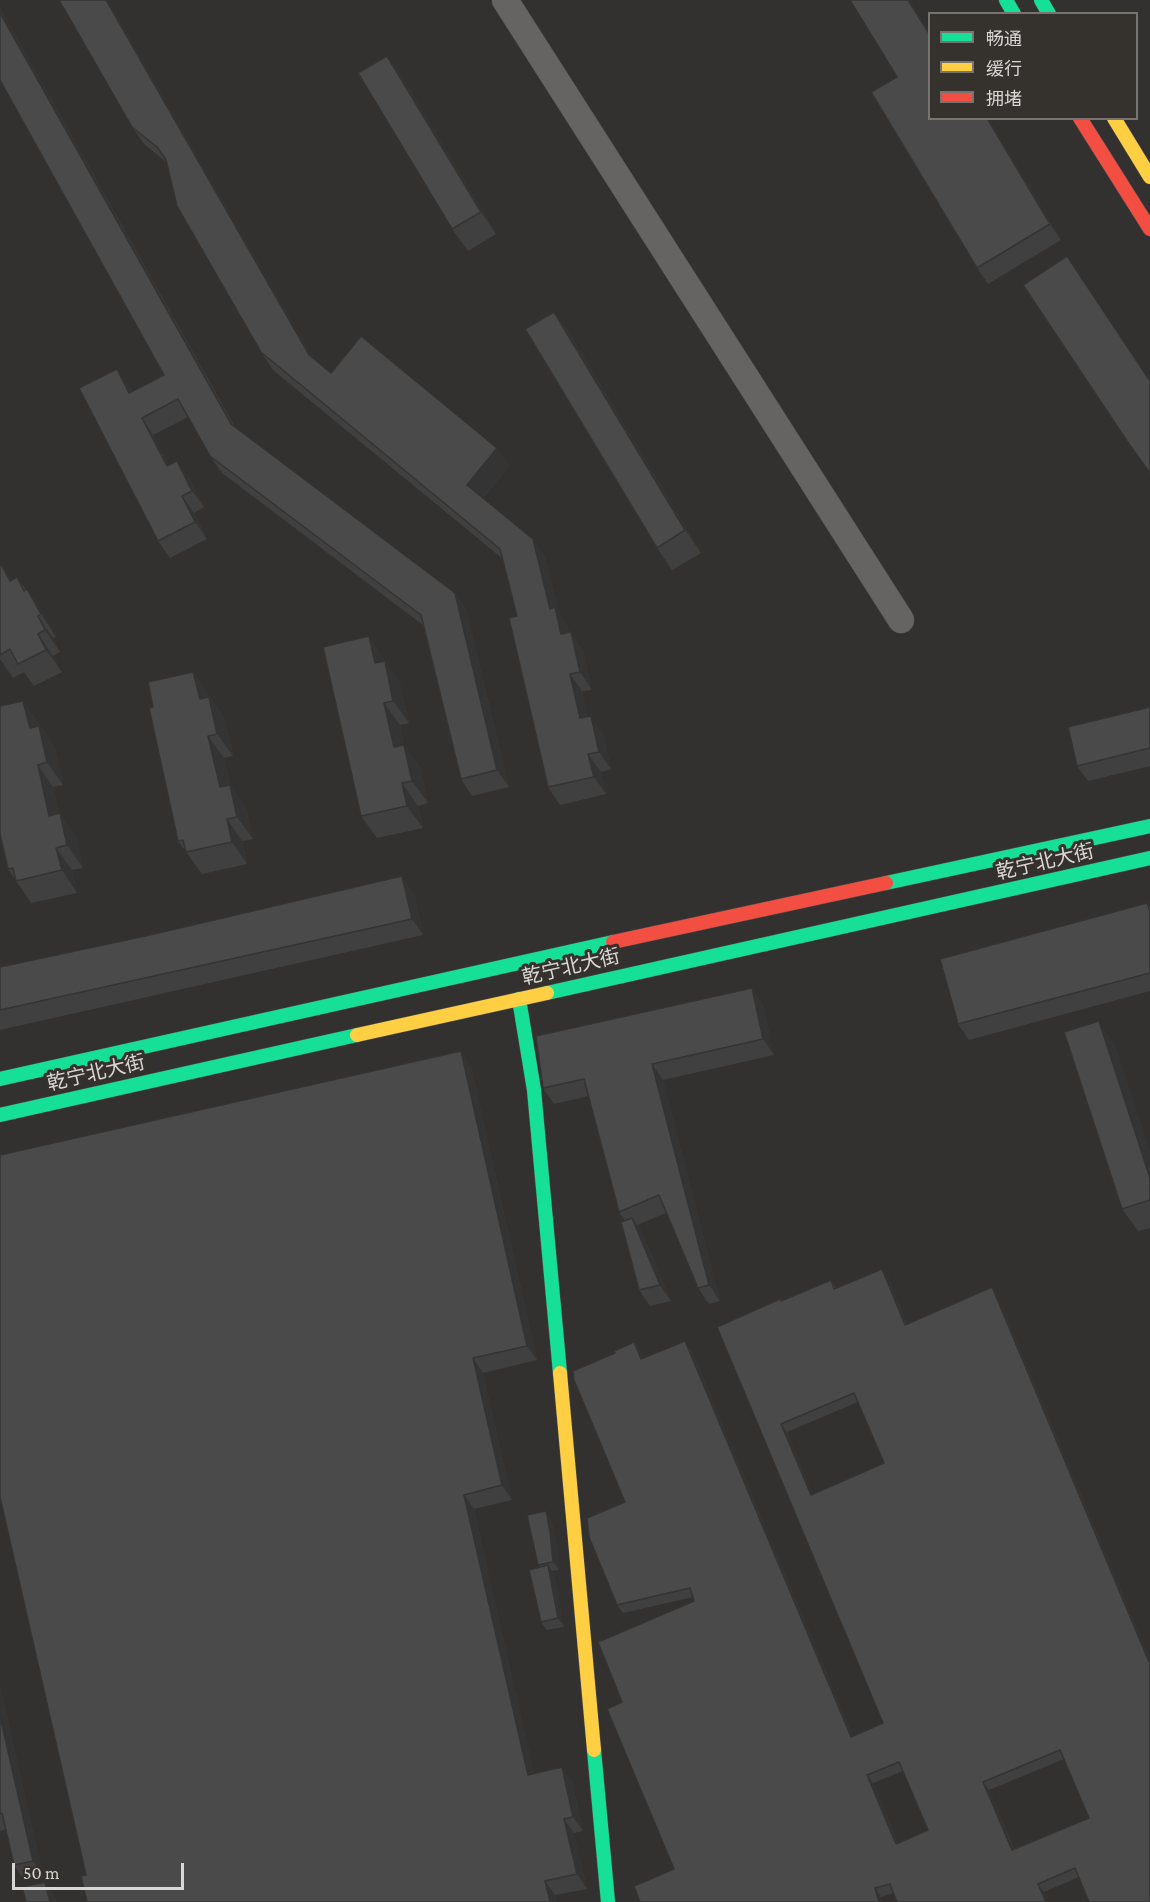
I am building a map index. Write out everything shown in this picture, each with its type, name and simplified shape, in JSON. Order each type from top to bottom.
[{"type":"main road","points":[[1081,120],[1150,229]]},
{"type":"main road","points":[[1115,120],[1150,177]]},
{"type":"main road","name":"乾宁北大街","points":[[0,1079],[732,916],[1150,826]]},
{"type":"main road","name":"乾宁北大街","points":[[0,1114],[1150,858]]},
{"type":"main road","points":[[955,902],[995,905]]},
{"type":"main road","points":[[519,999],[534,1090],[608,1902]]},
{"type":"street","points":[[505,0],[901,620]]},
{"type":"building","points":[[59,0],[106,0],[309,355],[331,373],[361,336],[497,448],[467,485],[533,539],[550,609],[555,607],[561,634],[571,632],[580,672],[570,674],[580,718],[591,716],[599,752],[588,754],[594,777],[548,787],[509,618],[517,616],[500,549],[261,352],[177,206],[166,160],[157,147],[132,127]]},
{"type":"building","points":[[850,0],[908,0],[928,32],[928,120],[988,120],[1050,224],[977,268],[871,92],[897,77]]},
{"type":"building","points":[[0,13],[231,424],[455,593],[497,770],[461,779],[421,615],[210,456],[178,399],[142,418],[167,466],[177,461],[192,491],[182,496],[195,522],[158,541],[79,388],[117,369],[129,393],[164,375],[0,80]]},
{"type":"building","points":[[387,56],[481,212],[452,229],[358,73]]},
{"type":"building","points":[[1067,256],[1150,381],[1150,473],[1023,285]]},
{"type":"building","points":[[554,312],[685,530],[657,548],[525,329]]},
{"type":"building","points":[[1,565],[10,581],[17,577],[24,591],[27,589],[41,614],[38,616],[45,630],[38,634],[46,650],[18,664],[10,649],[0,655]]},
{"type":"building","points":[[369,636],[375,663],[385,661],[393,701],[384,703],[394,747],[404,745],[412,781],[402,783],[407,806],[361,816],[323,647]]},
{"type":"building","points":[[193,672],[200,699],[209,697],[217,734],[208,736],[220,787],[230,785],[237,817],[227,819],[232,842],[186,852],[183,840],[178,841],[149,708],[153,707],[148,682]]},
{"type":"building","points":[[23,701],[30,728],[39,726],[47,762],[38,765],[49,816],[60,813],[67,845],[56,848],[62,870],[16,881],[13,868],[8,869],[0,834],[0,706]]},
{"type":"building","points":[[1150,707],[1150,748],[1077,766],[1068,727]]},
{"type":"building","points":[[402,876],[412,919],[0,1010],[0,967],[150,935]]},
{"type":"building","points":[[1147,903],[1150,912],[1150,973],[958,1024],[940,959]]},
{"type":"building","points":[[752,988],[763,1039],[652,1064],[709,1285],[698,1288],[659,1195],[619,1212],[584,1079],[543,1088],[536,1036]]},
{"type":"building","points":[[1099,1021],[1150,1178],[1150,1200],[1122,1209],[1064,1032]]},
{"type":"building","points":[[461,1051],[527,1346],[473,1358],[502,1485],[464,1495],[528,1775],[562,1767],[573,1817],[564,1819],[577,1874],[545,1881],[550,1902],[87,1902],[81,1876],[86,1875],[0,1497],[0,1155]]},
{"type":"building","points":[[632,1218],[660,1285],[639,1290],[621,1222]]},
{"type":"building","points":[[882,1269],[905,1325],[992,1287],[1150,1662],[1150,1902],[1089,1902],[1075,1868],[1038,1884],[1046,1902],[897,1902],[890,1884],[875,1888],[879,1902],[640,1902],[634,1886],[674,1869],[607,1709],[622,1702],[598,1642],[694,1601],[690,1588],[617,1605],[589,1537],[587,1518],[625,1502],[574,1380],[573,1371],[634,1342],[641,1359],[685,1341],[851,1737],[883,1723],[717,1327],[780,1299],[781,1301],[831,1280],[834,1289]],"holes":[[[854,1393],[884,1463],[811,1495],[781,1424]],[[1060,1750],[1089,1818],[1012,1850],[983,1782]],[[899,1762],[928,1830],[896,1844],[867,1775]]]},
{"type":"building","points":[[546,1511],[553,1562],[538,1565],[527,1515]]},
{"type":"building","points":[[548,1565],[558,1618],[541,1622],[529,1570]]},
{"type":"building","points":[[0,1716],[33,1861],[14,1865],[2,1813],[0,1814]]},
{"type":"building","points":[[45,1882],[50,1902],[26,1902],[22,1887]]},
{"type":"traffic: fast","points":[[1006,0],[1013,12]]},
{"type":"traffic: fast","points":[[1041,0],[1048,12]]},
{"type":"traffic: fast","points":[[886,883],[1150,826]]},
{"type":"traffic: fast","points":[[547,993],[1150,858]]},
{"type":"traffic: fast","points":[[0,1079],[613,942]]},
{"type":"traffic: fast","points":[[519,999],[534,1090],[560,1373]]},
{"type":"traffic: fast","points":[[0,1115],[357,1035]]},
{"type":"traffic: fast","points":[[594,1750],[608,1902]]},
{"type":"traffic: slow","points":[[1115,120],[1150,177]]},
{"type":"traffic: slow","points":[[357,1035],[547,993]]},
{"type":"traffic: slow","points":[[560,1373],[594,1750]]},
{"type":"traffic: jam","points":[[1081,120],[1150,229]]},
{"type":"traffic: jam","points":[[613,942],[886,883]]}]
